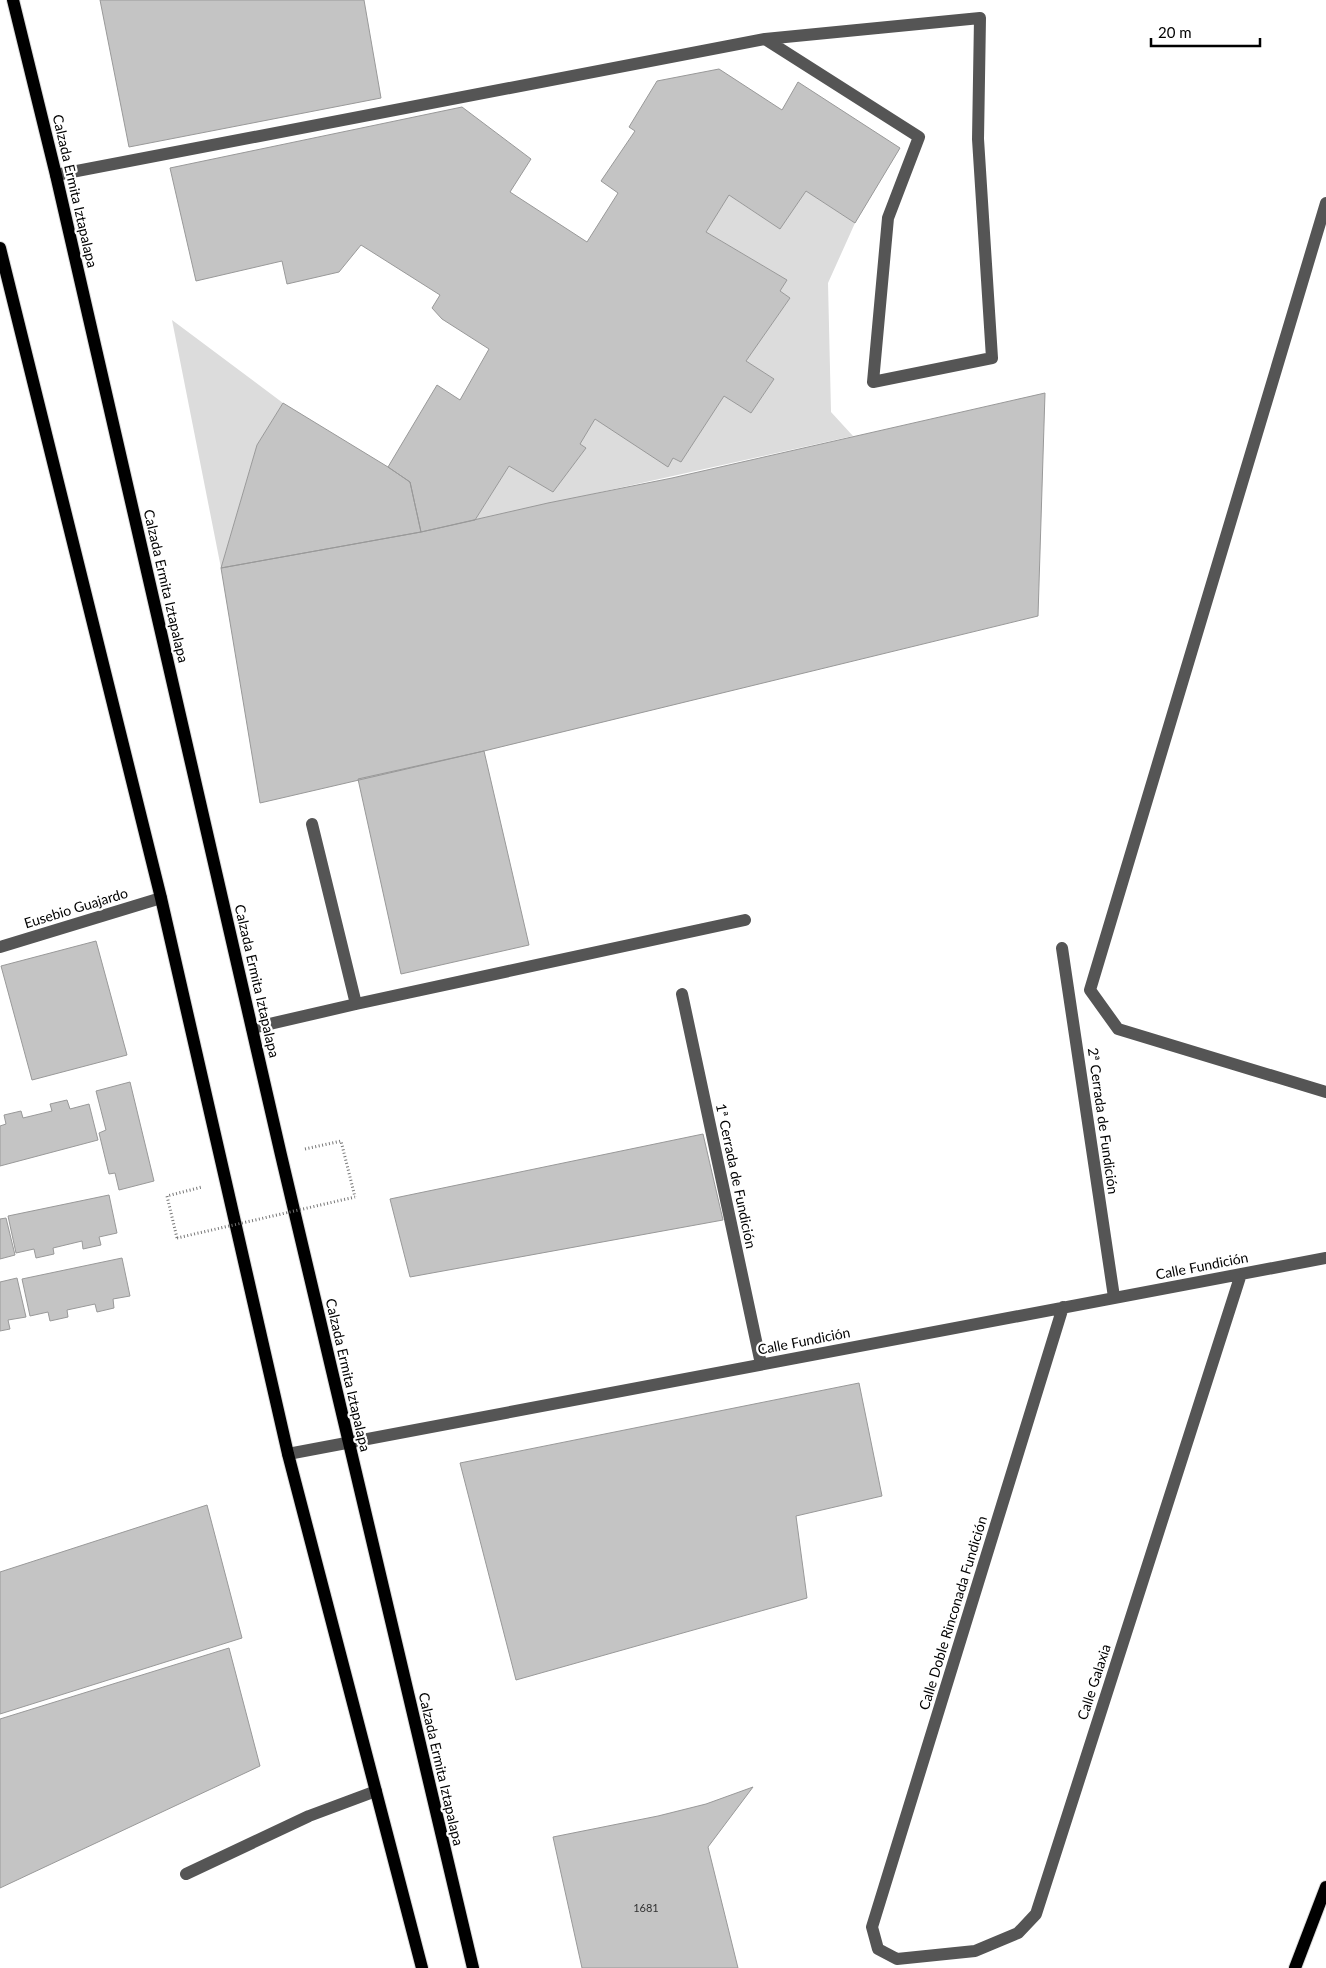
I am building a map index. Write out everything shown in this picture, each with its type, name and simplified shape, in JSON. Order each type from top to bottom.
[{"type":"main road","name":"Calzada Ermita Iztapalapa","points":[[13,0],[56,175],[281,1155],[473,1968]]},
{"type":"main road","points":[[0,248],[161,898],[288,1454],[422,1968]]},
{"type":"main road","points":[[1295,1968],[1326,1887]]},
{"type":"street","points":[[56,175],[765,39],[980,18],[978,139],[992,358],[873,382],[888,218],[918,137],[765,39]]},
{"type":"street","points":[[1326,203],[1090,990],[1118,1029],[1326,1092]]},
{"type":"street","points":[[312,824],[356,1004]]},
{"type":"street","name":"Eusebio Guajardo","points":[[0,947],[161,898]]},
{"type":"street","points":[[252,1028],[745,920]]},
{"type":"street","name":"2ª Cerrada de Fundición","points":[[1062,948],[1114,1297]]},
{"type":"street","name":"1ª Cerrada de Fundición","points":[[682,994],[761,1364]]},
{"type":"street","name":"Calle Fundición","points":[[288,1454],[1326,1258]]},
{"type":"street","name":"Calle Galaxia","points":[[872,1927],[878,1949],[896,1959],[975,1951],[1018,1933],[1036,1914],[1241,1274]]},
{"type":"street","name":"Calle Doble Rinconada Fundición","points":[[872,1927],[1062,1307]]},
{"type":"street","points":[[186,1874],[309,1816],[376,1791]]},
{"type":"path","points":[[226,1181],[167,1196],[177,1238],[355,1197],[342,1141],[281,1155]]},
{"type":"shaded area","points":[[806,191],[855,223],[828,283],[831,412],[853,436],[475,520],[509,466],[553,492],[586,448],[580,444],[595,419],[668,466],[673,458],[681,462],[724,396],[751,413],[774,379],[746,361],[790,298],[780,291],[787,280],[706,232],[729,195],[780,229]]},
{"type":"shaded area","points":[[172,320],[283,403],[257,445],[221,568]]},
{"type":"building","points":[[100,0],[364,0],[381,98],[129,147]]},
{"type":"building","points":[[719,69],[782,110],[798,82],[900,148],[855,223],[806,191],[780,229],[729,195],[706,232],[787,280],[780,291],[790,298],[746,361],[774,379],[751,413],[724,396],[681,462],[673,458],[668,467],[595,419],[580,444],[586,448],[553,492],[509,466],[475,520],[421,532],[410,482],[388,467],[437,385],[460,400],[489,349],[442,319],[432,308],[440,295],[361,245],[339,272],[287,284],[282,261],[196,281],[170,168],[462,107],[531,159],[510,192],[587,242],[618,193],[601,181],[635,131],[629,127],[657,81]]},
{"type":"building","points":[[1045,393],[1038,616],[484,751],[260,803],[221,568],[421,532],[548,503],[672,478]]},
{"type":"building","points":[[283,403],[410,482],[421,532],[221,568],[257,445]]},
{"type":"building","points":[[484,751],[529,945],[401,974],[358,779]]},
{"type":"building","points":[[96,941],[127,1055],[32,1080],[1,966]]},
{"type":"building","points":[[130,1082],[154,1181],[119,1190],[115,1173],[109,1174],[99,1133],[106,1130],[96,1091]]},
{"type":"building","points":[[67,1100],[70,1109],[89,1104],[98,1140],[0,1166],[0,1126],[6,1124],[4,1115],[21,1111],[23,1118],[52,1111],[50,1104]]},
{"type":"building","points":[[703,1134],[723,1220],[410,1277],[390,1199]]},
{"type":"building","points":[[109,1195],[117,1233],[99,1237],[101,1245],[83,1249],[82,1241],[53,1248],[54,1254],[36,1258],[34,1249],[16,1253],[8,1216]]},
{"type":"building","points":[[6,1218],[15,1255],[0,1259],[0,1219]]},
{"type":"building","points":[[122,1258],[130,1296],[113,1299],[114,1308],[97,1312],[95,1304],[67,1310],[68,1317],[50,1321],[48,1312],[30,1316],[22,1279]]},
{"type":"building","points":[[17,1278],[26,1317],[8,1320],[10,1329],[0,1331],[0,1282]]},
{"type":"building","points":[[859,1383],[882,1496],[796,1516],[807,1598],[516,1680],[460,1463]]},
{"type":"building","points":[[207,1505],[242,1638],[0,1714],[0,1572]]},
{"type":"building","points":[[229,1648],[260,1766],[0,1888],[0,1719]]},
{"type":"building","points":[[753,1787],[708,1847],[738,1968],[582,1968],[553,1837],[658,1816],[706,1804]]}]
